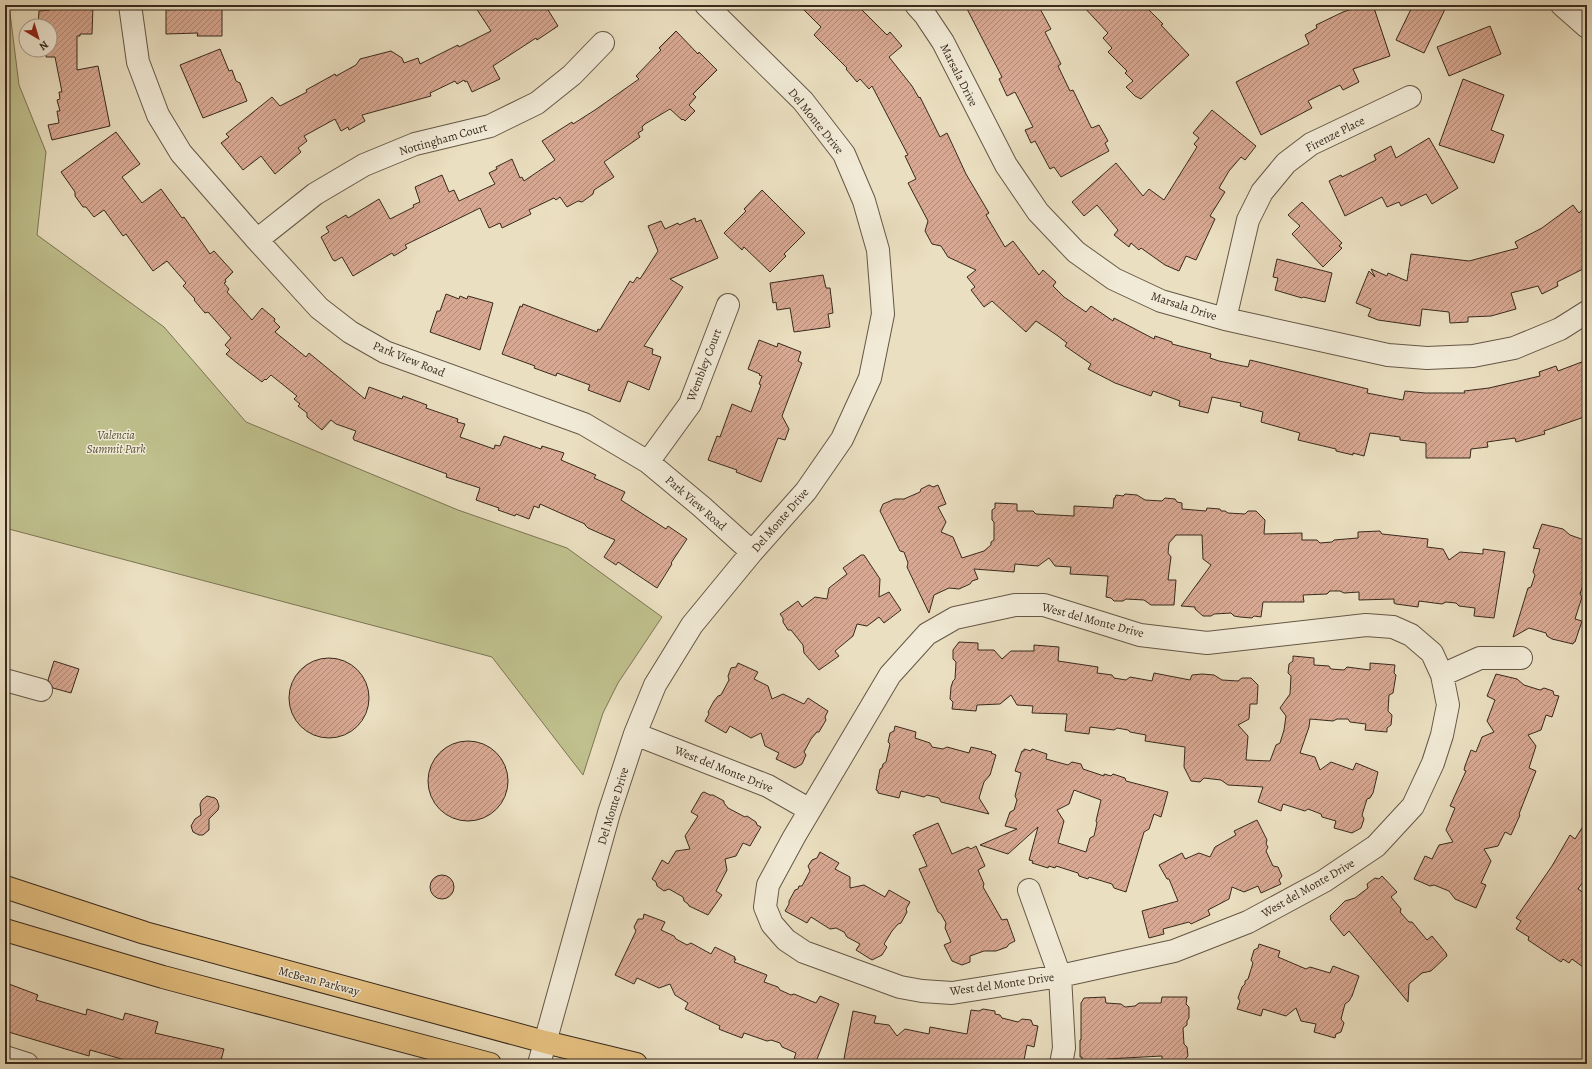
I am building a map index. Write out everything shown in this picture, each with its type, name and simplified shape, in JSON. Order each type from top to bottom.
[{"type":"main road","name":"McBean Parkway","points":[[5,887],[145,933],[545,1042],[636,1064]]},
{"type":"main road","points":[[5,930],[163,977],[490,1064]]},
{"type":"street","name":"Park View Road","points":[[130,5],[138,62],[158,115],[181,153],[319,308],[350,332],[385,352],[584,424],[648,462],[702,506],[752,552]]},
{"type":"street","name":"Del Monte Drive","points":[[539,1064],[609,813],[635,734],[655,685],[692,625],[752,552],[806,491],[842,439],[870,378],[883,314],[878,250],[864,201],[844,154],[803,101],[706,5]]},
{"type":"street","name":"Marsala Drive","points":[[916,5],[925,15],[943,42],[1006,165],[1038,212],[1076,252],[1114,279],[1161,301],[1225,319],[1388,355],[1427,358],[1473,356],[1514,348],[1560,329],[1587,312]]},
{"type":"street","points":[[1562,5],[1587,27]]},
{"type":"street","name":"Nottingham Court","points":[[257,240],[315,194],[364,165],[415,144],[490,126],[536,103],[572,75],[603,43]]},
{"type":"street","name":"Firenze Place","points":[[1225,319],[1248,220],[1262,192],[1286,163],[1311,144],[1410,98]]},
{"type":"street","name":"Wembley Court","points":[[648,462],[690,404],[728,305]]},
{"type":"street","name":"West del Monte Drive","points":[[1015,605],[1044,605],[1140,635],[1207,643],[1366,624],[1393,627],[1411,635],[1432,653],[1442,675],[1448,705],[1442,735],[1433,763],[1413,806],[1376,846],[1324,881],[1248,922],[1174,951],[1060,976],[952,993],[922,991],[900,987],[804,952],[786,940],[772,924],[766,907],[768,885],[810,810],[890,675],[927,634],[955,618],[1015,605]]},
{"type":"street","points":[[1442,675],[1480,658],[1521,658]]},
{"type":"street","points":[[5,680],[41,690]]},
{"type":"street","name":"West del Monte Drive","points":[[635,734],[768,786],[810,810]]},
{"type":"street","points":[[1029,890],[1060,976],[1064,1048],[1062,1064]]},
{"type":"street","points":[[5,1057],[27,1064]]},
{"type":"green space","name":"Valencia Summit Park","points":[[5,5],[9,5],[19,85],[46,152],[37,235],[164,327],[246,422],[458,510],[567,548],[662,617],[618,683],[603,713],[583,775],[492,657],[5,528]]},
{"type":"building","points":[[51,5],[93,5],[92,34],[80,34],[80,36],[77,36],[77,70],[98,66],[110,126],[52,140],[48,125],[59,123],[57,111],[60,111],[57,100],[60,99],[59,92],[62,92],[55,58],[58,58],[58,18],[39,18],[39,11],[50,10]]},
{"type":"building","points":[[182,5],[222,5],[222,36],[197,36],[198,33],[166,34],[166,10],[182,9]]},
{"type":"building","points":[[474,5],[545,5],[558,26],[537,40],[536,38],[493,66],[500,79],[472,92],[467,81],[465,82],[464,80],[457,84],[455,81],[430,93],[431,96],[362,115],[365,121],[349,130],[348,127],[341,131],[335,119],[304,136],[307,141],[298,148],[301,152],[275,174],[261,156],[243,170],[221,143],[229,137],[226,134],[272,97],[280,106],[307,92],[306,90],[335,74],[336,76],[356,65],[360,59],[391,51],[402,58],[404,63],[418,58],[420,64],[458,45],[459,47],[491,31]]},
{"type":"building","points":[[799,5],[857,5],[887,35],[890,32],[902,46],[889,57],[912,86],[919,98],[920,97],[940,137],[947,133],[966,174],[989,213],[986,215],[1005,247],[1013,241],[1039,275],[1043,270],[1056,282],[1053,286],[1064,297],[1086,312],[1091,306],[1113,321],[1114,318],[1154,339],[1155,336],[1172,342],[1172,344],[1211,354],[1210,358],[1219,361],[1248,367],[1250,360],[1368,389],[1367,393],[1403,400],[1405,391],[1425,393],[1465,393],[1464,391],[1489,388],[1540,376],[1539,372],[1556,366],[1558,371],[1587,360],[1587,416],[1544,431],[1545,434],[1516,442],[1515,438],[1487,442],[1488,447],[1471,449],[1470,458],[1426,458],[1426,443],[1400,440],[1400,437],[1370,433],[1364,456],[1353,453],[1353,455],[1336,451],[1336,449],[1298,440],[1300,433],[1261,422],[1263,412],[1240,406],[1241,403],[1212,397],[1208,413],[1179,406],[1180,401],[1153,391],[1151,396],[1115,383],[1088,369],[1091,364],[1065,346],[1067,343],[1036,321],[1026,332],[992,301],[984,307],[971,290],[975,287],[967,277],[976,270],[948,257],[941,246],[932,244],[925,231],[928,221],[908,183],[916,179],[905,156],[908,155],[872,86],[869,89],[860,79],[857,82],[846,69],[847,68],[814,35],[821,27]]},
{"type":"building","points":[[965,5],[1038,5],[1051,29],[1045,32],[1061,64],[1058,66],[1070,91],[1073,90],[1091,127],[1092,128],[1099,125],[1108,141],[1105,143],[1109,151],[1061,177],[1054,167],[1050,169],[1035,141],[1031,143],[1025,130],[1033,127],[1015,92],[1007,96],[999,79],[1002,77]]},
{"type":"building","points":[[1082,5],[1144,5],[1163,24],[1161,25],[1189,55],[1141,99],[1135,96],[1126,87],[1133,81],[1125,73],[1127,71],[1108,52],[1112,48],[1103,38],[1108,33]]},
{"type":"building","points":[[1364,5],[1373,5],[1390,56],[1353,69],[1359,82],[1343,90],[1340,85],[1308,101],[1312,108],[1261,135],[1236,82],[1309,44],[1305,35],[1317,28],[1316,25],[1343,12]]},
{"type":"building","points":[[1413,5],[1447,5],[1424,53],[1396,40]]},
{"type":"building","points":[[1490,26],[1501,54],[1449,76],[1437,47]]},
{"type":"building","points":[[676,31],[698,54],[699,52],[717,70],[693,94],[696,97],[689,105],[695,111],[685,121],[670,109],[645,124],[642,127],[643,130],[638,133],[640,137],[604,162],[614,177],[594,190],[593,194],[582,202],[578,201],[567,207],[560,197],[556,200],[554,198],[529,210],[531,214],[502,228],[500,223],[489,228],[480,208],[405,245],[407,248],[394,256],[392,253],[353,276],[342,257],[335,261],[333,260],[321,237],[329,232],[326,227],[346,215],[348,218],[379,199],[390,219],[414,207],[413,205],[420,202],[415,187],[442,175],[449,192],[454,190],[459,201],[495,184],[489,173],[497,169],[496,167],[512,159],[520,178],[522,177],[524,181],[555,160],[542,141],[572,122],[573,124],[595,110],[639,79],[636,76],[661,50],[659,48]]},
{"type":"building","points":[[220,49],[229,71],[232,70],[236,81],[240,83],[247,101],[203,118],[180,65]]},
{"type":"building","points":[[1463,79],[1504,95],[1491,130],[1504,135],[1494,163],[1439,145]]},
{"type":"building","points":[[1212,110],[1256,146],[1245,160],[1241,157],[1229,171],[1219,188],[1225,192],[1210,216],[1215,219],[1196,260],[1186,256],[1179,271],[1165,265],[1141,248],[1139,250],[1131,243],[1129,247],[1114,235],[1118,230],[1097,205],[1084,216],[1072,202],[1116,163],[1143,196],[1149,189],[1164,200],[1197,147],[1194,144],[1199,138],[1193,133]]},
{"type":"building","points":[[116,132],[140,164],[122,177],[142,203],[161,189],[182,218],[184,217],[210,254],[214,251],[233,272],[224,283],[229,289],[227,292],[252,320],[262,308],[275,319],[274,321],[280,327],[275,332],[306,357],[309,353],[365,399],[369,387],[402,399],[403,396],[427,405],[426,408],[458,419],[457,422],[465,424],[460,437],[494,449],[495,445],[500,446],[504,436],[541,449],[542,446],[564,453],[561,460],[596,475],[594,478],[625,492],[621,500],[666,529],[668,526],[687,539],[657,588],[618,562],[616,565],[604,557],[615,540],[588,528],[585,524],[540,504],[539,508],[534,506],[529,519],[498,510],[499,508],[476,500],[480,488],[446,477],[447,474],[354,440],[353,438],[356,431],[336,424],[331,420],[322,430],[307,417],[307,413],[298,406],[300,404],[294,399],[297,396],[271,375],[262,382],[226,354],[230,350],[225,345],[231,338],[208,312],[205,313],[194,300],[195,299],[183,286],[186,283],[167,261],[153,271],[126,234],[123,236],[104,210],[94,217],[86,207],[83,207],[75,196],[75,192],[61,172]]},
{"type":"building","points":[[1429,138],[1458,188],[1432,204],[1426,194],[1401,206],[1399,202],[1387,207],[1382,197],[1345,216],[1329,181],[1341,175],[1342,177],[1376,160],[1374,155],[1391,146],[1396,158]]},
{"type":"building","points":[[762,190],[805,233],[784,254],[786,256],[770,272],[744,247],[742,250],[724,233],[746,211],[744,209]]},
{"type":"building","points":[[1302,202],[1342,243],[1339,246],[1342,248],[1323,267],[1292,234],[1300,226],[1288,215]]},
{"type":"building","points":[[1573,205],[1579,213],[1587,205],[1587,267],[1557,282],[1558,286],[1542,294],[1538,286],[1511,293],[1516,309],[1491,316],[1468,317],[1468,322],[1450,323],[1449,312],[1422,309],[1420,326],[1378,320],[1368,316],[1371,309],[1356,303],[1369,271],[1375,277],[1371,269],[1387,276],[1388,273],[1407,281],[1411,254],[1469,261],[1518,248],[1515,242],[1542,228]]},
{"type":"building","points":[[695,218],[696,222],[701,220],[718,258],[670,279],[683,287],[644,346],[653,349],[652,354],[661,357],[649,390],[628,381],[620,402],[588,390],[590,385],[557,373],[556,376],[534,368],[535,366],[502,354],[520,306],[522,307],[523,304],[597,332],[598,329],[600,330],[630,281],[633,283],[637,277],[640,279],[658,251],[648,226],[661,221],[665,229]]},
{"type":"building","points":[[1277,259],[1332,273],[1325,302],[1302,298],[1275,290],[1278,278],[1273,277]]},
{"type":"building","points":[[823,275],[826,288],[830,288],[833,313],[828,314],[830,327],[794,332],[790,308],[777,310],[776,302],[773,303],[770,283]]},
{"type":"building","points":[[446,294],[459,299],[460,296],[467,299],[468,296],[493,303],[480,350],[430,332],[437,311],[440,311]]},
{"type":"building","points":[[759,340],[777,347],[778,343],[801,352],[798,361],[802,363],[782,416],[789,429],[785,440],[778,438],[761,482],[736,472],[737,470],[708,460],[717,436],[720,437],[732,404],[751,412],[761,385],[759,384],[762,376],[748,369]]},
{"type":"building","points":[[929,485],[933,487],[938,485],[946,504],[938,507],[946,522],[941,532],[953,537],[962,558],[984,551],[994,540],[992,510],[995,508],[995,503],[1017,504],[1017,511],[1033,511],[1036,514],[1074,516],[1074,506],[1113,508],[1114,498],[1116,495],[1123,496],[1125,494],[1137,495],[1145,500],[1162,501],[1165,498],[1175,499],[1177,502],[1182,503],[1182,509],[1206,511],[1207,508],[1220,509],[1221,511],[1228,513],[1245,514],[1248,511],[1256,511],[1265,520],[1264,534],[1302,533],[1302,540],[1317,540],[1320,543],[1358,538],[1358,532],[1380,531],[1382,534],[1428,539],[1427,547],[1443,549],[1449,560],[1460,552],[1483,554],[1483,549],[1505,552],[1494,618],[1474,616],[1475,608],[1459,606],[1456,603],[1446,602],[1442,604],[1419,601],[1418,607],[1396,604],[1394,603],[1394,599],[1359,600],[1359,592],[1344,593],[1340,591],[1330,591],[1327,594],[1303,595],[1304,602],[1263,602],[1261,617],[1240,617],[1234,616],[1231,613],[1203,616],[1195,609],[1195,607],[1181,606],[1211,565],[1203,559],[1202,535],[1176,535],[1169,543],[1168,553],[1171,557],[1168,580],[1176,580],[1174,605],[1151,605],[1144,600],[1126,599],[1123,601],[1114,601],[1111,598],[1106,597],[1108,576],[1070,574],[1071,567],[1055,566],[1049,558],[1038,566],[1015,564],[1014,572],[974,569],[978,579],[959,589],[949,588],[934,595],[929,613],[907,567],[908,563],[904,552],[900,551],[880,511],[883,504],[895,499],[904,499],[920,492],[921,489]]},
{"type":"building","points":[[1542,524],[1563,529],[1570,535],[1587,541],[1587,580],[1584,582],[1580,594],[1582,597],[1575,619],[1582,621],[1573,644],[1552,639],[1547,636],[1546,633],[1529,628],[1513,637],[1528,588],[1531,587],[1535,575],[1533,572],[1540,549],[1533,548]]},
{"type":"building","points":[[861,555],[864,555],[880,579],[879,597],[889,592],[901,610],[884,623],[879,617],[867,626],[857,624],[853,636],[835,651],[839,656],[819,670],[804,653],[803,645],[791,630],[788,630],[780,614],[798,601],[802,607],[815,597],[827,599],[829,588],[847,574],[843,568]]},
{"type":"building","points":[[959,642],[978,643],[978,650],[994,650],[1002,659],[1011,651],[1034,651],[1034,645],[1059,647],[1058,661],[1098,667],[1097,673],[1112,675],[1114,678],[1126,680],[1130,677],[1152,681],[1154,673],[1190,680],[1192,675],[1202,674],[1214,675],[1222,680],[1238,681],[1242,678],[1251,678],[1258,685],[1257,704],[1250,704],[1249,719],[1238,725],[1248,736],[1246,760],[1270,761],[1276,745],[1280,743],[1286,716],[1280,708],[1290,694],[1291,676],[1288,673],[1289,664],[1293,661],[1293,656],[1314,658],[1314,665],[1329,666],[1331,669],[1344,670],[1347,667],[1370,670],[1370,663],[1395,665],[1394,673],[1396,675],[1393,693],[1389,695],[1388,711],[1392,715],[1391,725],[1387,728],[1387,732],[1365,730],[1366,724],[1350,722],[1348,719],[1337,719],[1333,721],[1310,719],[1309,727],[1300,753],[1315,757],[1320,770],[1331,762],[1353,770],[1356,763],[1378,772],[1373,793],[1370,798],[1367,799],[1362,815],[1364,819],[1361,828],[1352,833],[1334,828],[1336,821],[1322,817],[1321,814],[1308,809],[1305,811],[1283,804],[1281,811],[1258,802],[1263,787],[1228,785],[1221,780],[1204,778],[1200,782],[1191,781],[1184,767],[1185,747],[1145,741],[1146,735],[1117,728],[1114,730],[1090,727],[1089,734],[1065,731],[1067,714],[1032,713],[1033,706],[1017,705],[1011,695],[1000,704],[977,705],[976,711],[952,709],[953,702],[950,699],[951,687],[955,679],[956,662],[953,659],[953,650]]},
{"type":"building","points":[[329,658],[344,661],[357,670],[366,683],[369,698],[366,713],[357,726],[344,735],[329,738],[314,735],[301,726],[292,713],[289,698],[292,683],[301,670],[314,661]]},
{"type":"building","points":[[54,661],[79,669],[71,693],[53,688],[48,680]]},
{"type":"building","points":[[738,663],[758,672],[754,679],[768,686],[772,699],[783,694],[804,704],[808,698],[828,711],[825,717],[826,720],[819,732],[817,732],[811,739],[804,752],[806,755],[802,764],[795,768],[776,759],[779,753],[765,746],[761,733],[751,738],[730,726],[726,733],[705,721],[714,701],[721,695],[729,680],[728,676],[731,668],[736,667]]},
{"type":"building","points":[[1496,674],[1517,679],[1524,685],[1540,690],[1544,688],[1553,691],[1554,695],[1559,696],[1552,717],[1546,715],[1541,730],[1528,735],[1536,746],[1529,768],[1536,771],[1511,835],[1505,832],[1498,846],[1484,849],[1491,861],[1481,883],[1486,885],[1476,908],[1455,899],[1449,891],[1434,885],[1430,886],[1414,879],[1425,856],[1432,859],[1439,845],[1453,842],[1446,830],[1455,808],[1450,806],[1466,771],[1464,770],[1471,750],[1476,752],[1482,737],[1494,732],[1487,721],[1495,700],[1487,696]]},
{"type":"building","points":[[895,726],[916,732],[915,738],[930,743],[932,747],[943,749],[947,747],[969,753],[971,747],[992,752],[991,753],[996,755],[990,775],[984,782],[979,798],[989,814],[941,802],[939,798],[927,795],[924,797],[901,791],[899,798],[878,793],[876,790],[880,769],[886,762],[890,744],[888,742],[890,733],[894,731]]},
{"type":"building","points":[[468,741],[483,744],[496,753],[505,766],[508,781],[505,796],[496,809],[483,818],[468,821],[453,818],[440,809],[431,796],[428,781],[431,766],[440,753],[453,744]]},
{"type":"building","points":[[1024,749],[1031,751],[1032,749],[1047,754],[1046,759],[1068,765],[1072,762],[1081,764],[1083,769],[1104,776],[1104,774],[1111,776],[1113,774],[1125,778],[1126,781],[1168,792],[1161,817],[1154,814],[1149,829],[1144,832],[1126,892],[1114,888],[1112,884],[1089,877],[1088,879],[1079,876],[1078,873],[1056,866],[1055,868],[1049,866],[1048,868],[1032,863],[1033,861],[1029,860],[1038,827],[1008,854],[980,845],[1017,829],[1005,826],[1010,812],[1014,810],[1017,800],[1015,796],[1021,773],[1015,771],[1022,751],[1024,751]],"holes":[[[1074,790],[1101,800],[1094,836],[1090,838],[1086,852],[1058,843],[1064,821],[1057,810],[1069,804]]]},
{"type":"building","points":[[704,792],[724,801],[728,808],[745,817],[747,816],[761,827],[750,846],[743,843],[736,856],[725,859],[727,870],[716,891],[722,895],[708,915],[689,906],[684,901],[683,897],[669,889],[664,891],[657,886],[656,882],[652,879],[662,860],[668,864],[676,851],[690,849],[685,836],[698,816],[691,812]]},
{"type":"building","points":[[207,796],[215,798],[219,806],[218,810],[209,819],[209,830],[203,835],[199,835],[193,832],[191,826],[195,819],[201,815],[200,804]]},
{"type":"building","points":[[1257,820],[1267,840],[1266,844],[1268,847],[1266,851],[1273,866],[1278,867],[1282,876],[1279,880],[1281,884],[1261,893],[1258,886],[1244,892],[1232,887],[1229,899],[1208,910],[1210,915],[1191,924],[1189,922],[1163,929],[1164,934],[1149,938],[1142,911],[1178,901],[1169,879],[1167,879],[1159,865],[1182,853],[1185,859],[1199,853],[1210,857],[1215,847],[1236,835],[1234,831]]},
{"type":"building","points":[[1587,820],[1587,876],[1578,889],[1587,895],[1587,970],[1572,959],[1569,963],[1563,959],[1561,962],[1528,940],[1529,937],[1516,929],[1521,921],[1516,918],[1552,866],[1570,835],[1575,839]]},
{"type":"building","points":[[938,823],[952,854],[968,847],[971,849],[976,846],[985,866],[978,870],[984,884],[983,887],[1002,920],[1007,919],[1015,941],[1007,947],[996,951],[984,951],[970,956],[970,962],[962,965],[952,961],[944,945],[951,942],[945,928],[946,923],[941,914],[938,912],[919,869],[927,866],[913,835]]},
{"type":"building","points":[[820,852],[839,863],[835,869],[850,877],[850,888],[864,885],[885,897],[889,890],[910,902],[901,923],[898,924],[892,931],[884,944],[887,947],[882,955],[872,960],[856,950],[860,944],[847,937],[844,932],[836,928],[830,929],[811,917],[807,923],[785,911],[795,890],[798,889],[799,886],[802,886],[810,871],[808,866],[812,860],[817,858]]},
{"type":"building","points":[[442,875],[450,879],[454,887],[450,895],[442,899],[434,895],[430,887],[434,879]]},
{"type":"building","points":[[1382,876],[1397,892],[1391,897],[1401,909],[1400,912],[1409,922],[1412,922],[1427,940],[1432,936],[1447,956],[1431,971],[1422,973],[1409,984],[1408,1002],[1349,931],[1344,936],[1330,919],[1330,916],[1345,901],[1355,898],[1368,888],[1367,884],[1375,878],[1379,879]]},
{"type":"building","points":[[644,914],[665,922],[661,930],[674,936],[676,939],[687,945],[691,943],[711,954],[715,947],[735,957],[734,959],[736,959],[734,962],[767,975],[764,982],[778,987],[780,990],[816,1003],[820,996],[839,1004],[815,1064],[805,1064],[794,1059],[796,1053],[782,1047],[780,1043],[771,1040],[767,1041],[744,1033],[742,1038],[719,1029],[720,1026],[685,1009],[688,1003],[675,995],[670,984],[659,988],[637,978],[634,984],[615,975],[636,931],[634,927],[638,919],[643,919]]},
{"type":"building","points":[[1259,944],[1280,951],[1278,957],[1306,969],[1310,967],[1330,973],[1333,966],[1359,976],[1352,996],[1345,1004],[1341,1019],[1344,1023],[1341,1032],[1336,1034],[1335,1038],[1314,1032],[1316,1024],[1301,1021],[1296,1008],[1286,1016],[1263,1009],[1261,1016],[1237,1009],[1240,1001],[1238,998],[1245,981],[1248,979],[1253,963],[1251,960],[1254,950],[1258,948]]},
{"type":"building","points":[[9,984],[38,995],[36,1000],[86,1015],[87,1009],[123,1020],[125,1013],[158,1022],[155,1033],[224,1049],[220,1064],[139,1064],[90,1050],[89,1056],[5,1031],[5,996]]},
{"type":"building","points":[[1105,997],[1106,1003],[1121,1004],[1125,1007],[1135,1006],[1139,1003],[1161,1003],[1162,997],[1187,997],[1186,1004],[1189,1007],[1189,1018],[1187,1025],[1183,1028],[1184,1044],[1187,1047],[1188,1056],[1181,1064],[1162,1064],[1162,1056],[1106,1059],[1106,1064],[1082,1064],[1082,1057],[1080,1057],[1081,1003],[1084,998]]},
{"type":"building","points":[[983,1009],[995,1011],[995,1014],[1000,1015],[1002,1018],[1018,1022],[1022,1019],[1031,1020],[1033,1025],[1038,1026],[1034,1047],[1027,1045],[1024,1060],[1017,1064],[843,1064],[853,1011],[876,1016],[874,1023],[889,1025],[897,1036],[905,1029],[929,1034],[930,1027],[967,1034],[971,1010],[979,1011]]}]
